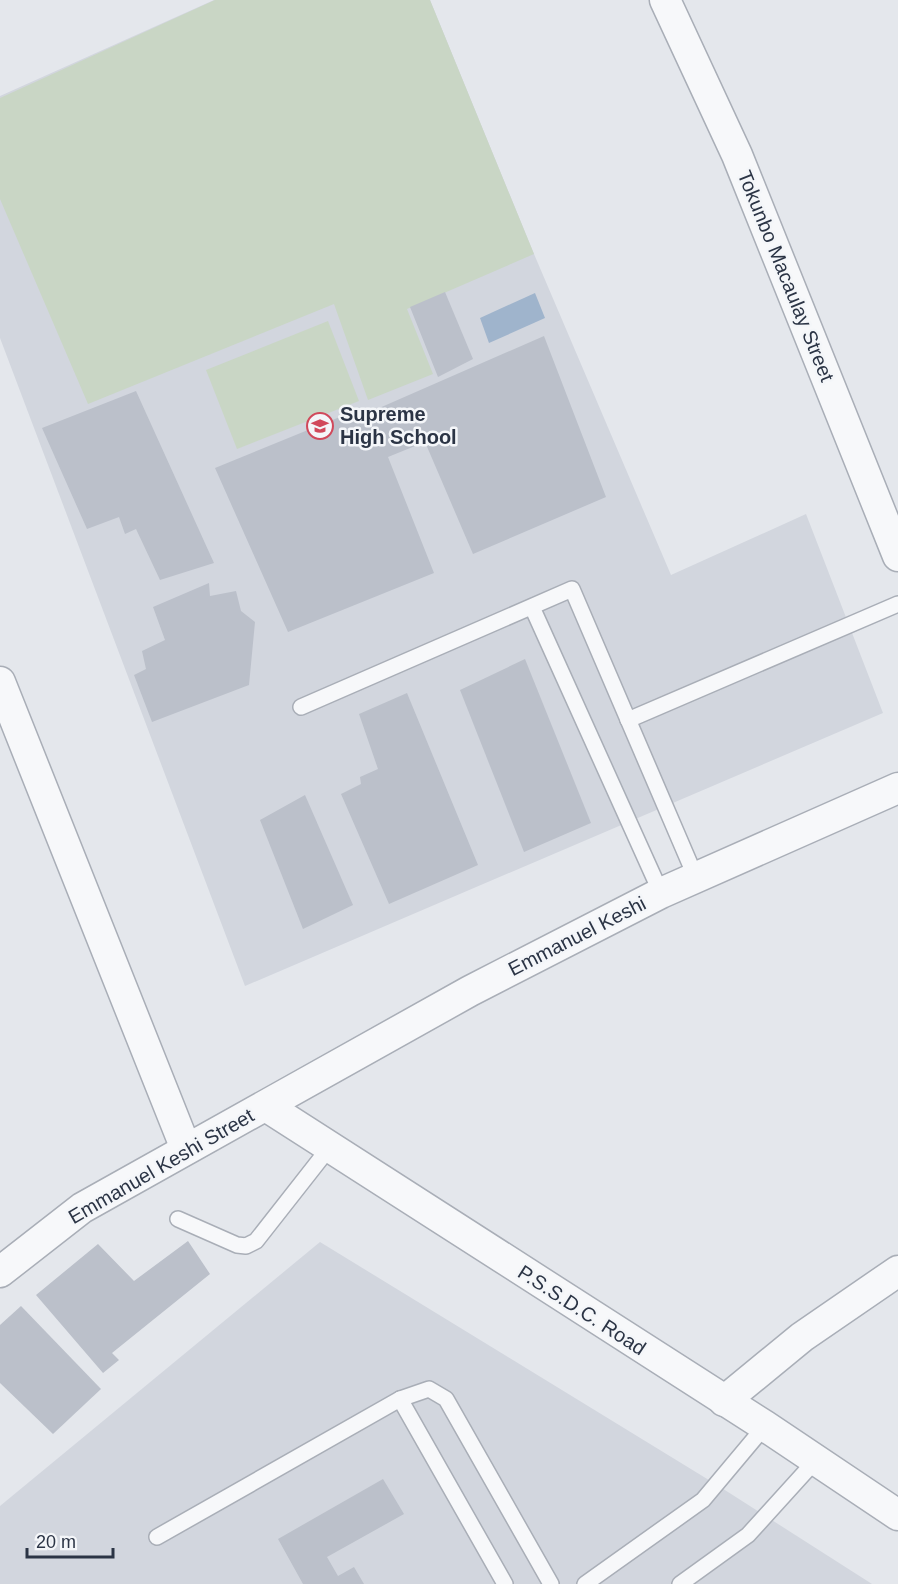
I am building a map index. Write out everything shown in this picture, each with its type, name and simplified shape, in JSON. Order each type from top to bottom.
[{"type":"street","name":"Tokunbo Macaulay Street","points":[[664,0],[737,155],[898,555]]},
{"type":"street","points":[[0,682],[186,1149]]},
{"type":"street","name":"Emmanuel Keshi","points":[[266,1106],[470,991],[661,893],[898,788]]},
{"type":"street","name":"Emmanuel Keshi Street","points":[[0,1272],[82,1208],[266,1106]]},
{"type":"street","name":"P.S.S.D.C. Road","points":[[266,1106],[765,1426],[898,1515]]},
{"type":"street","points":[[724,1401],[802,1337],[898,1271]]},
{"type":"lane","points":[[301,706],[572,589],[696,878]]},
{"type":"lane","points":[[628,720],[898,604]]},
{"type":"lane","points":[[532,607],[661,893]]},
{"type":"lane","points":[[178,1219],[237,1245],[246,1246],[256,1241],[329,1148]]},
{"type":"lane","points":[[157,1537],[400,1398],[429,1389],[446,1399],[551,1584]]},
{"type":"lane","points":[[400,1398],[505,1584]]},
{"type":"lane","points":[[585,1584],[703,1500],[765,1426]]},
{"type":"lane","points":[[680,1584],[748,1535],[816,1460]]},
{"type":"shaded area","name":"Supreme High School","points":[[214,0],[430,0],[534,254],[671,575],[806,514],[883,713],[245,986],[0,338],[0,96]]},
{"type":"shaded area","points":[[320,1242],[717,1485],[872,1584],[0,1584],[0,1506]]},
{"type":"green space","points":[[215,0],[430,0],[534,254],[407,309],[433,374],[368,400],[334,304],[88,404],[0,199],[0,98]]},
{"type":"green space","points":[[328,321],[359,401],[237,449],[206,370]]},
{"type":"water","points":[[535,293],[545,318],[489,343],[480,318]]},
{"type":"building","points":[[445,292],[473,359],[438,377],[410,307]]},
{"type":"building","points":[[544,336],[606,497],[473,554],[425,442],[388,457],[434,573],[288,632],[215,468],[357,410],[361,416]]},
{"type":"building","points":[[136,391],[214,563],[160,580],[136,529],[125,534],[119,517],[87,529],[42,428]]},
{"type":"building","points":[[209,583],[210,596],[236,591],[241,611],[255,622],[249,685],[152,722],[134,675],[146,669],[142,651],[165,640],[153,607]]},
{"type":"building","points":[[525,659],[591,823],[524,852],[460,690]]},
{"type":"building","points":[[407,693],[478,865],[389,904],[341,794],[361,784],[360,777],[378,769],[359,714]]},
{"type":"building","points":[[305,795],[353,905],[303,929],[260,820]]},
{"type":"building","points":[[188,1241],[210,1274],[112,1353],[119,1360],[103,1373],[36,1295],[98,1244],[134,1281]]},
{"type":"building","points":[[21,1306],[101,1389],[53,1434],[0,1383],[0,1325]]},
{"type":"building","points":[[383,1479],[404,1514],[327,1557],[338,1576],[354,1567],[364,1584],[303,1584],[278,1539]]},
{"type":"place","name":"Supreme High School","points":[[320,426]]}]
